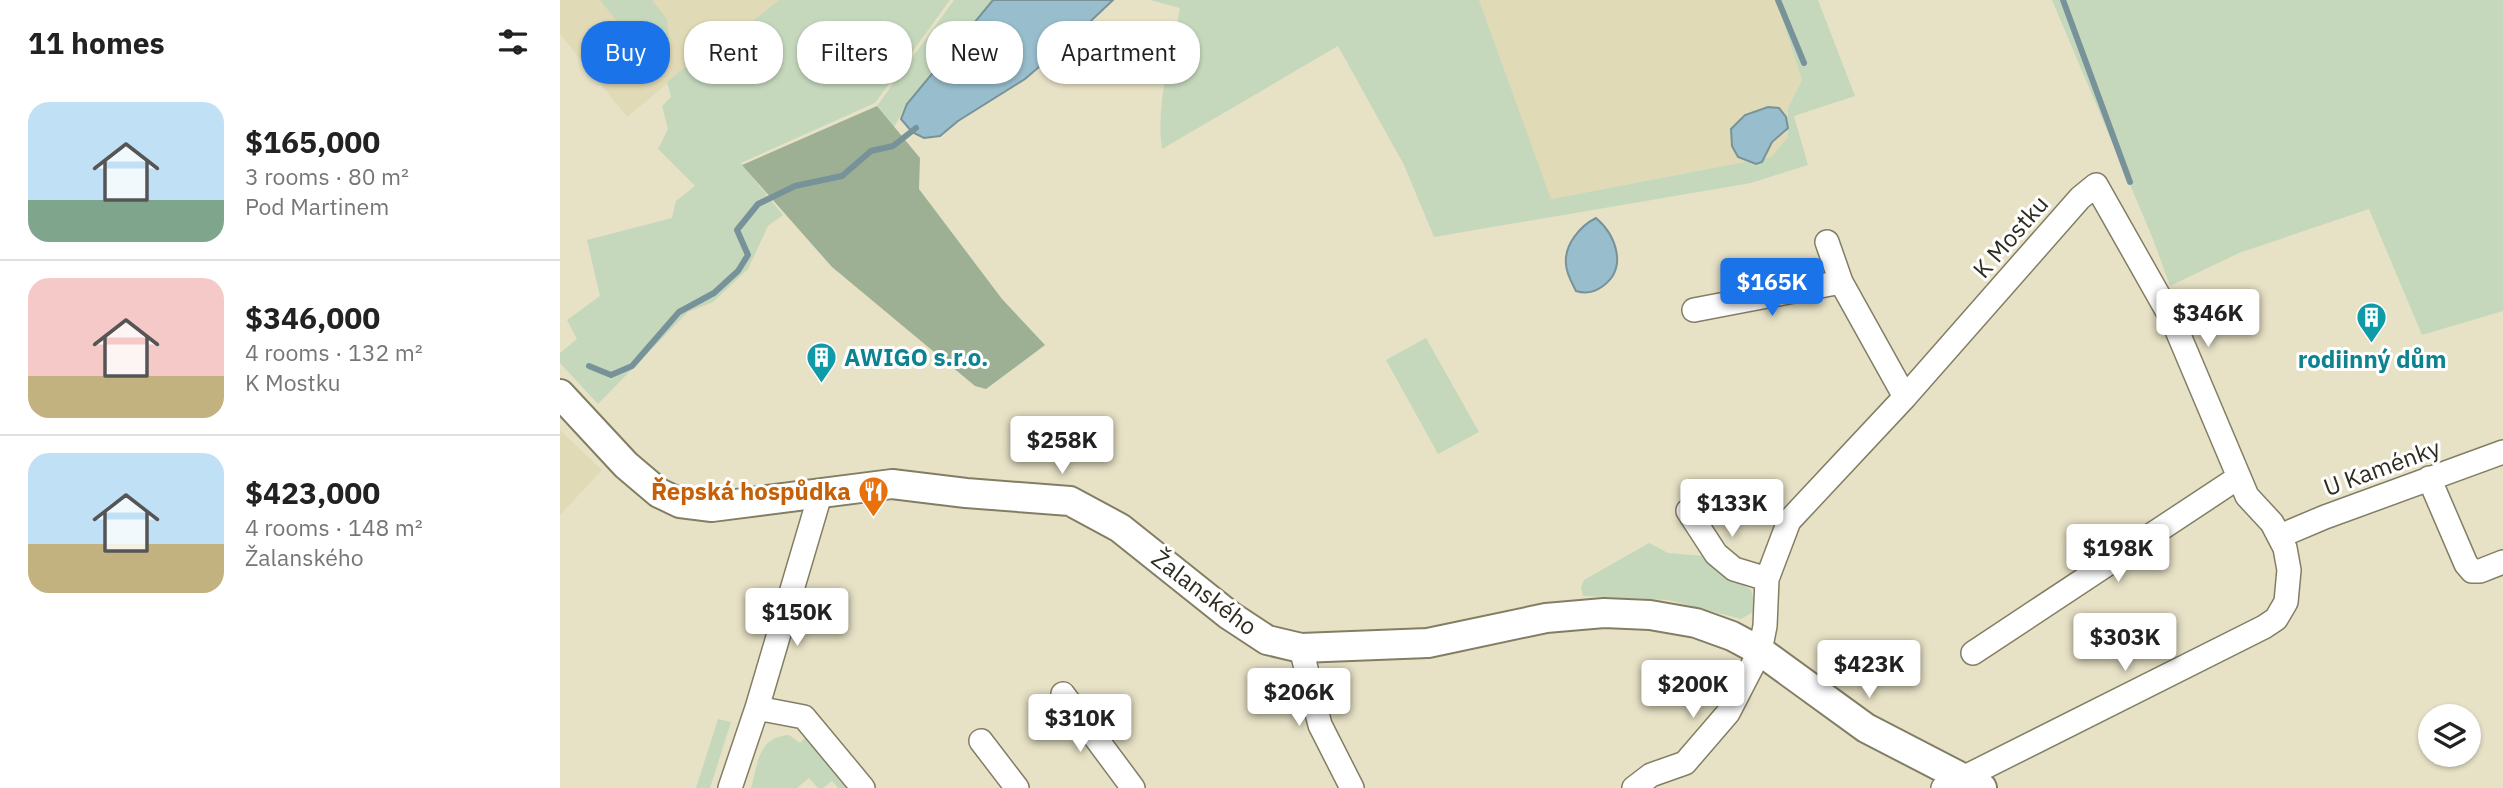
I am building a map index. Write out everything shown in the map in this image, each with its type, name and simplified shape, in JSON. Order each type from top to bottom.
[{"type":"street","name":"K Mostku","points":[[1634,788],[1651,775],[1685,763],[1728,713],[1760,651],[1765,626],[1768,579],[1789,521],[1905,397],[2080,198],[2096,184],[2173,321],[2247,496],[2272,523],[2280,536]]},
{"type":"street","points":[[1827,242],[1841,282],[1905,397]]},
{"type":"street","points":[[1694,310],[1841,282]]},
{"type":"street","name":"Žalanského","points":[[560,394],[626,465],[659,493],[680,503],[712,507],[892,484],[1070,501],[1120,528],[1229,615],[1267,640],[1301,648],[1428,643],[1546,618],[1604,613],[1650,615],[1696,623],[1732,636],[1760,651],[1786,667],[1866,728],[1962,784]]},
{"type":"street","name":"U Kaménky","points":[[2280,536],[2503,452]]},
{"type":"street","points":[[1973,653],[2239,477]]},
{"type":"street","points":[[2429,478],[2466,564],[2472,571],[2480,571],[2503,562]]},
{"type":"street","points":[[730,788],[757,708],[820,495]]},
{"type":"street","points":[[1688,511],[1716,554],[1734,569],[1768,579]]},
{"type":"street","points":[[1962,784],[2276,619],[2285,607],[2289,582],[2288,559],[2280,536]]},
{"type":"street","points":[[1301,648],[1321,725],[1352,788]]},
{"type":"street","points":[[1063,694],[1133,788]]},
{"type":"street","points":[[757,708],[804,717],[863,788]]},
{"type":"street","points":[[981,741],[1017,788]]},
{"type":"shaded area","points":[[560,0],[779,0],[753,21],[684,21],[684,70],[670,81],[670,21],[581,21],[581,60],[560,34]]},
{"type":"shaded area","points":[[1479,0],[1776,0],[1802,80],[1788,108],[1788,137],[1771,157],[1550,199]]},
{"type":"shaded area","points":[[600,84],[667,84],[627,117]]},
{"type":"shaded area","points":[[560,430],[602,470],[560,515]]},
{"type":"green space","points":[[600,0],[652,0],[667,21],[617,21]]},
{"type":"green space","points":[[779,0],[950,0],[935,21],[926,21],[926,33],[912,52],[912,21],[797,21],[797,84],[889,84],[875,103],[741,163],[783,215],[768,226],[748,269],[713,302],[688,312],[598,404],[560,363],[560,353],[577,339],[567,320],[600,296],[587,240],[672,218],[676,201],[695,186],[658,149],[668,129],[662,106],[671,97],[668,84],[684,68],[684,84],[783,84],[783,21],[753,21]]},
{"type":"green space","points":[[954,0],[993,0],[976,21],[939,21]]},
{"type":"green space","points":[[1150,0],[1479,0],[1551,199],[1771,157],[1788,137],[1788,108],[1802,80],[1776,0],[1818,0],[1855,96],[1794,116],[1808,165],[1751,183],[1434,237],[1404,165],[1338,46],[1162,149],[1160,132],[1164,84],[1200,84],[1200,21],[1177,21],[1180,8]]},
{"type":"green space","points":[[2052,0],[2503,0],[2503,311],[2422,335],[2369,209],[2239,253],[2170,286],[2153,239]]},
{"type":"green space","points":[[926,39],[926,81],[907,104],[894,127],[877,106],[893,84],[912,84],[912,58]]},
{"type":"green space","points":[[877,106],[920,158],[919,189],[1002,299],[1045,345],[986,389],[975,386],[832,267],[742,165]]},
{"type":"green space","points":[[1426,338],[1479,432],[1438,454],[1386,360]]},
{"type":"green space","points":[[1649,543],[1668,553],[1706,556],[1725,573],[1751,590],[1755,603],[1753,612],[1741,619],[1668,600],[1583,596],[1581,587],[1584,580]]},
{"type":"green space","points":[[718,719],[731,722],[710,788],[696,788]]},
{"type":"green space","points":[[789,735],[800,743],[806,737],[849,788],[838,788],[832,781],[823,788],[818,788],[809,778],[797,788],[751,788],[765,746],[779,737]]},
{"type":"water","points":[[993,0],[1113,0],[1091,21],[1037,21],[1037,69],[1023,80],[1023,21],[976,21]]},
{"type":"water","points":[[926,81],[926,84],[1017,84],[958,121],[940,136],[924,138],[912,132],[901,119],[907,104]]},
{"type":"water","points":[[1768,107],[1779,108],[1786,117],[1788,128],[1772,142],[1762,162],[1756,164],[1738,157],[1732,146],[1731,129],[1745,115]]},
{"type":"water","points":[[1596,218],[1614,242],[1617,261],[1615,270],[1611,279],[1600,288],[1579,292],[1576,291],[1567,271],[1566,257],[1570,243],[1579,231]]},
{"type":"waterway","points":[[1778,0],[1804,63]]},
{"type":"waterway","points":[[2063,0],[2130,182]]},
{"type":"waterway","points":[[589,366],[611,375],[632,366],[679,312],[714,293],[738,271],[748,255],[737,230],[758,204],[795,186],[842,176],[871,151],[893,146],[916,128]]},
{"type":"place","name":"rodiinný dům","points":[[2372,345]]},
{"type":"place","name":"AWIGO s.r.o.","points":[[821,385]]},
{"type":"place","name":"Řepská hospůdka","points":[[874,519]]}]
